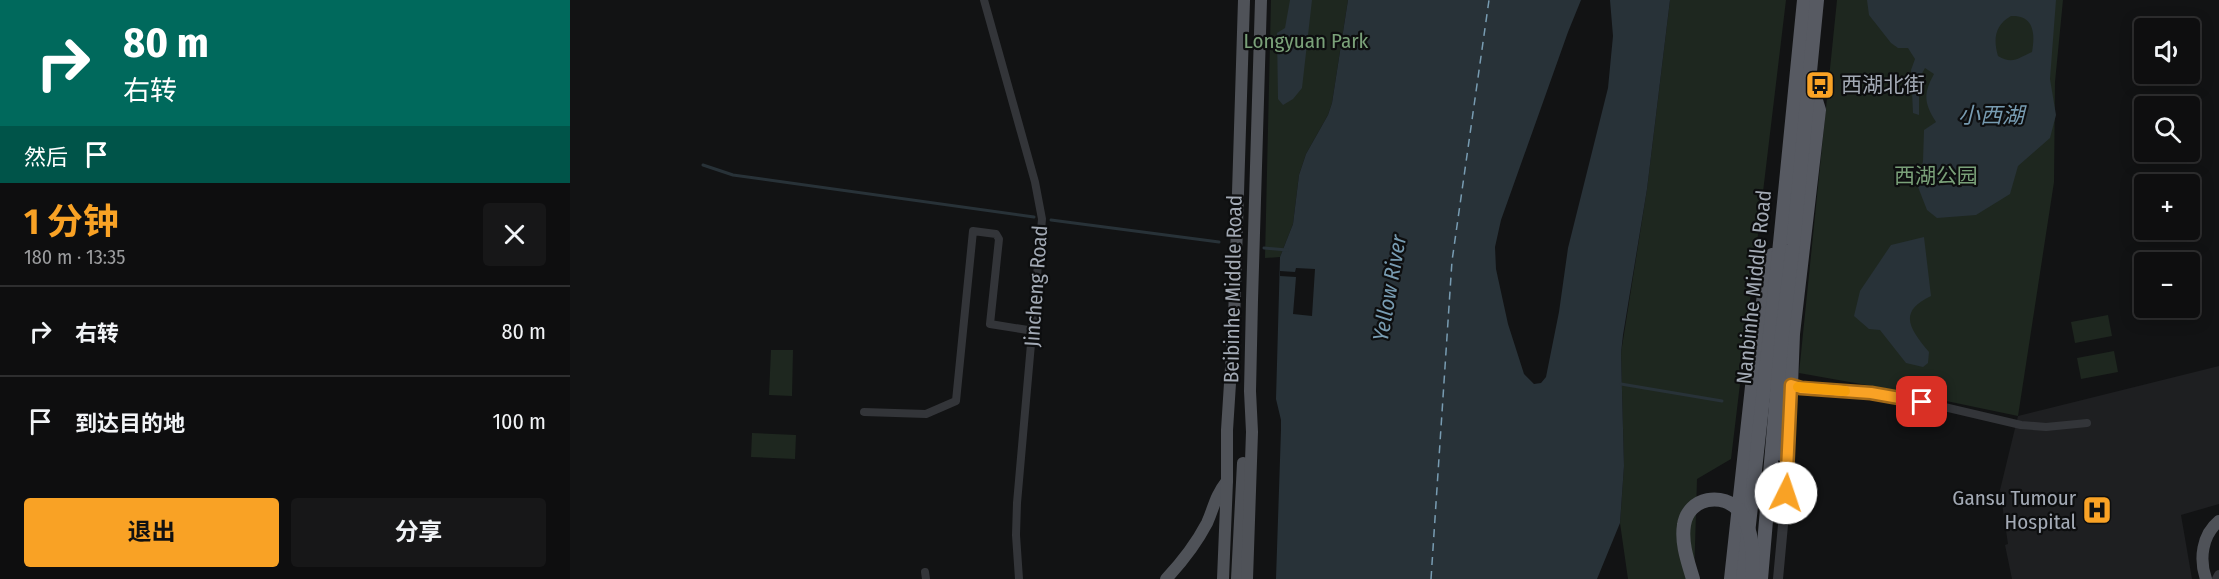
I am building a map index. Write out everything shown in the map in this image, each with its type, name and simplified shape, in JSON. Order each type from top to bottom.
[{"type":"highway","name":"Nanbinhe Middle Road","points":[[1743,579],[1804,0]]},
{"type":"highway","name":"Nanbinhe Middle Road","points":[[1761,579],[1782,334],[1817,0]]},
{"type":"highway","points":[[1768,579],[1780,458],[1791,385],[1793,334],[1819,110],[1809,76]]},
{"type":"highway","points":[[1731,579],[1755,358],[1769,259],[1780,243]]},
{"type":"highway","points":[[1693,579],[1685,551],[1684,523],[1689,511],[1698,503],[1710,499],[1722,499],[1733,504],[1741,514],[1753,548],[1753,579]]},
{"type":"main road","name":"Beibinhe Middle Road","points":[[1224,579],[1227,430],[1237,244],[1244,0]]},
{"type":"main road","name":"Beibinhe Middle Road","points":[[1247,579],[1261,0]]},
{"type":"main road","points":[[1237,579],[1244,432],[1250,391]]},
{"type":"main road","points":[[1166,579],[1197,542],[1217,494],[1227,481]]},
{"type":"main road","points":[[2206,579],[2201,567],[2203,548],[2211,528],[2219,522]]},
{"type":"street","name":"Jincheng Road","points":[[984,0],[1035,182],[1041,213],[1041,250],[1017,504],[1018,579]]},
{"type":"street","points":[[864,412],[926,414],[956,401],[973,231],[996,234],[999,239],[990,324],[1034,331]]},
{"type":"street","points":[[1778,579],[1788,471],[1791,385],[1801,388],[1871,393],[2021,425],[2046,427],[2087,423]]},
{"type":"street","points":[[2217,579],[2219,575]]},
{"type":"shaded area","points":[[2219,366],[2219,504],[2181,515],[2192,579],[2012,579],[2005,545],[2008,544],[2000,490],[2018,416]]},
{"type":"green space","name":"Longyuan Park","points":[[1271,0],[1348,0],[1332,103],[1328,115],[1306,154],[1299,175],[1293,224],[1280,257],[1265,258]]},
{"type":"green space","points":[[1670,0],[1786,0],[1731,459],[1697,479],[1694,579],[1628,579],[1620,523],[1624,466],[1621,353],[1647,189]]},
{"type":"green space","name":"西湖公园","points":[[1837,0],[2063,0],[2055,82],[2054,182],[2018,416],[1799,373]]},
{"type":"green space","points":[[2108,315],[2112,336],[2075,343],[2071,322]]},
{"type":"green space","points":[[771,350],[793,350],[792,396],[769,395]]},
{"type":"green space","points":[[2114,351],[2118,372],[2081,379],[2077,358]]},
{"type":"green space","points":[[752,433],[796,435],[795,459],[751,457]]},
{"type":"water","points":[[1290,0],[1312,0],[1302,88],[1293,99],[1283,105],[1278,99],[1277,33],[1285,28]]},
{"type":"water","name":"Yellow River","points":[[1348,0],[1581,0],[1501,220],[1495,247],[1496,269],[1508,324],[1524,374],[1534,384],[1541,383],[1546,377],[1559,312],[1568,248],[1608,88],[1613,36],[1610,0],[1670,0],[1647,189],[1621,353],[1624,466],[1620,523],[1597,579],[1276,579],[1281,430],[1276,399],[1280,257],[1293,224],[1299,175],[1306,154],[1328,115],[1332,103]]},
{"type":"water","name":"小西湖","points":[[1867,0],[2056,0],[2050,79],[2056,115],[2050,138],[2018,166],[2010,194],[1976,215],[1937,218],[1927,210],[1918,187],[1923,161],[1924,130],[1936,122],[1926,98],[1934,74],[1925,68],[1919,79],[1919,115],[1913,113],[1911,70],[1915,59],[1908,48],[1898,48],[1891,43],[1869,15]],"holes":[[[2011,16],[2029,22],[2032,27],[2032,52],[2015,60],[2003,59],[1998,56],[1997,33],[2002,24]]]},
{"type":"water","points":[[1924,237],[1931,296],[1920,302],[1910,315],[1912,328],[1929,352],[1928,363],[1923,367],[1906,363],[1880,330],[1869,329],[1854,316],[1860,291],[1891,245]]},
{"type":"pier","points":[[1296,268],[1315,269],[1312,316],[1293,314],[1296,277],[1280,276],[1280,271],[1295,272]]},
{"type":"waterway","points":[[703,165],[733,175],[1034,217]]},
{"type":"waterway","points":[[1051,220],[1219,242]]},
{"type":"waterway","points":[[1264,248],[1287,250]]},
{"type":"waterway","points":[[1621,384],[1722,401]]},
{"type":"ferry route","points":[[1431,579],[1452,261],[1489,0]]},
{"type":"slow traffic","points":[[1798,387],[1845,391]]},
{"type":"place","name":"西湖北街","points":[[1820,85]]},
{"type":"place","name":"Gansu Tumour Hospital","points":[[2097,510]]},
{"type":"route","points":[[1786,493],[1791,385],[1801,388],[1871,393],[1922,402]]}]
